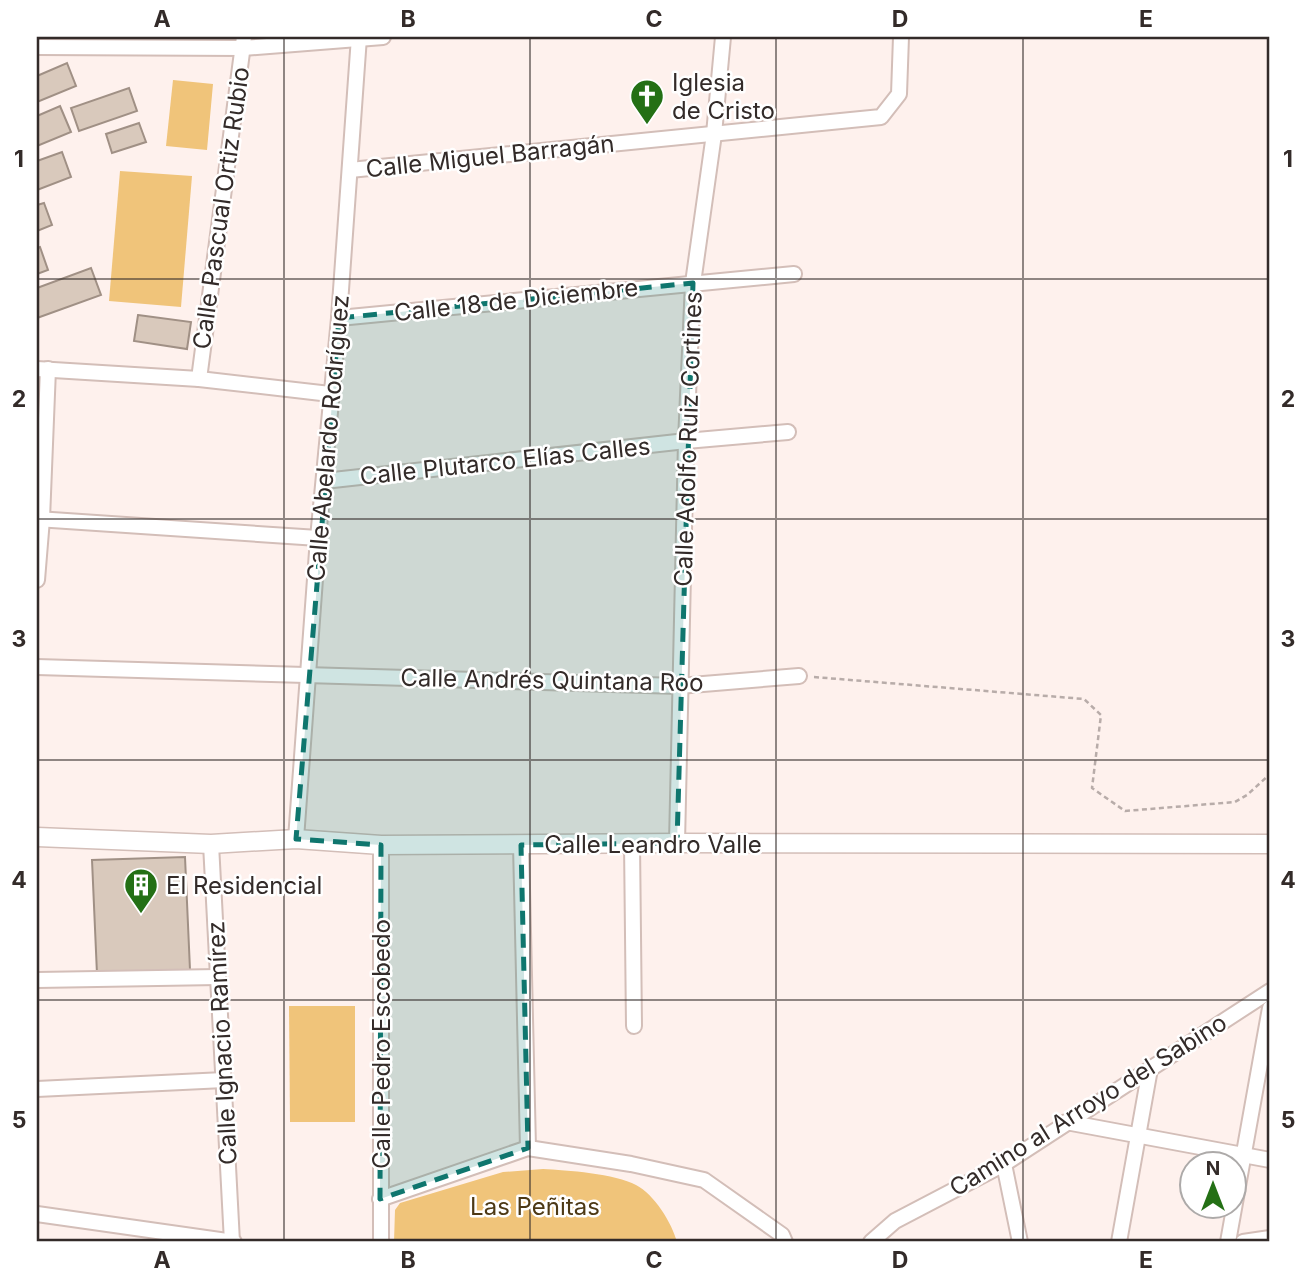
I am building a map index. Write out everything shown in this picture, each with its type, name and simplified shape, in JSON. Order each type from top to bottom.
[{"type":"street","points":[[37,47],[383,37]]},
{"type":"street","name":"Calle Adolfo Ruiz Cortines","points":[[677,843],[686,441],[693,283],[714,134],[723,37]]},
{"type":"street","name":"Calle Miguel Barragán","points":[[350,170],[881,117],[899,94],[901,37]]},
{"type":"street","name":"Calle Abelardo Rodríguez","points":[[296,839],[359,38]]},
{"type":"street","name":"Calle Pascual Ortiz Rubio","points":[[199,379],[243,42]]},
{"type":"street","name":"Calle 18 de Diciembre","points":[[339,318],[794,274]]},
{"type":"street","points":[[37,580],[42,369],[199,379],[330,394]]},
{"type":"street","name":"Calle Plutarco Elías Calles","points":[[324,481],[788,432]]},
{"type":"street","points":[[40,519],[318,538]]},
{"type":"street","name":"Calle Andrés Quintana Roo","points":[[37,667],[679,686],[799,676]]},
{"type":"street","name":"Calle Leandro Valle","points":[[37,836],[211,844],[296,839],[381,845],[1270,844]]},
{"type":"street","points":[[632,843],[634,1026]]},
{"type":"street","name":"Calle Ignacio Ramírez","points":[[211,844],[233,1242]]},
{"type":"street","name":"Calle Pedro Escobedo","points":[[381,845],[381,1242]]},
{"type":"street","points":[[521,845],[528,1148]]},
{"type":"street","points":[[37,980],[218,977]]},
{"type":"street","name":"Camino al Arroyo del Sabino","points":[[871,1242],[895,1221],[1004,1164],[1270,991]]},
{"type":"street","points":[[1246,1150],[1270,1007]]},
{"type":"street","points":[[1119,1242],[1150,1069]]},
{"type":"street","points":[[37,1088],[223,1080]]},
{"type":"street","points":[[1066,1122],[1217,1150]]},
{"type":"street","points":[[380,1199],[528,1148],[631,1164],[704,1180],[782,1235],[785,1242]]},
{"type":"street","points":[[1248,1156],[1270,1160]]},
{"type":"street","points":[[1004,1164],[1020,1242]]},
{"type":"street","points":[[37,1214],[233,1242]]},
{"type":"street","points":[[1228,1242],[1232,1220]]},
{"type":"street","points":[[1243,1242],[1262,1240]]},
{"type":"path","points":[[799,676],[1084,699],[1101,715],[1092,788],[1125,811],[1235,802],[1270,774]]},
{"type":"highlighted area","points":[[693,283],[677,843],[521,845],[528,1148],[380,1199],[381,845],[296,839],[339,318]]},
{"type":"green space","points":[[173,80],[213,84],[207,150],[166,146]]},
{"type":"green space","points":[[120,171],[192,176],[181,307],[109,301]]},
{"type":"green space","points":[[289,1006],[355,1006],[355,1122],[290,1122]]},
{"type":"green space","name":"Las Peñitas","points":[[543,1169],[604,1175],[636,1185],[649,1195],[661,1210],[677,1242],[394,1242],[395,1210],[400,1203],[503,1172]]},
{"type":"building","points":[[67,63],[76,86],[37,102],[37,76]]},
{"type":"building","points":[[129,88],[137,111],[79,131],[71,108]]},
{"type":"building","points":[[60,106],[71,132],[37,146],[37,116]]},
{"type":"building","points":[[139,123],[146,142],[112,153],[106,134]]},
{"type":"building","points":[[62,152],[71,177],[37,190],[37,161]]},
{"type":"building","points":[[44,203],[52,225],[37,231],[37,205]]},
{"type":"building","points":[[40,247],[48,270],[37,274],[37,248]]},
{"type":"building","points":[[91,268],[101,295],[37,318],[37,288]]},
{"type":"building","points":[[138,315],[191,322],[187,349],[134,341]]},
{"type":"building","name":"El Residencial","points":[[185,857],[190,970],[97,974],[92,860]]},
{"type":"waterway","points":[[37,37],[150,37]]},
{"type":"place","name":"Iglesia de Cristo","points":[[647,126]]},
{"type":"place","name":"El Residencial","points":[[141,915]]}]
